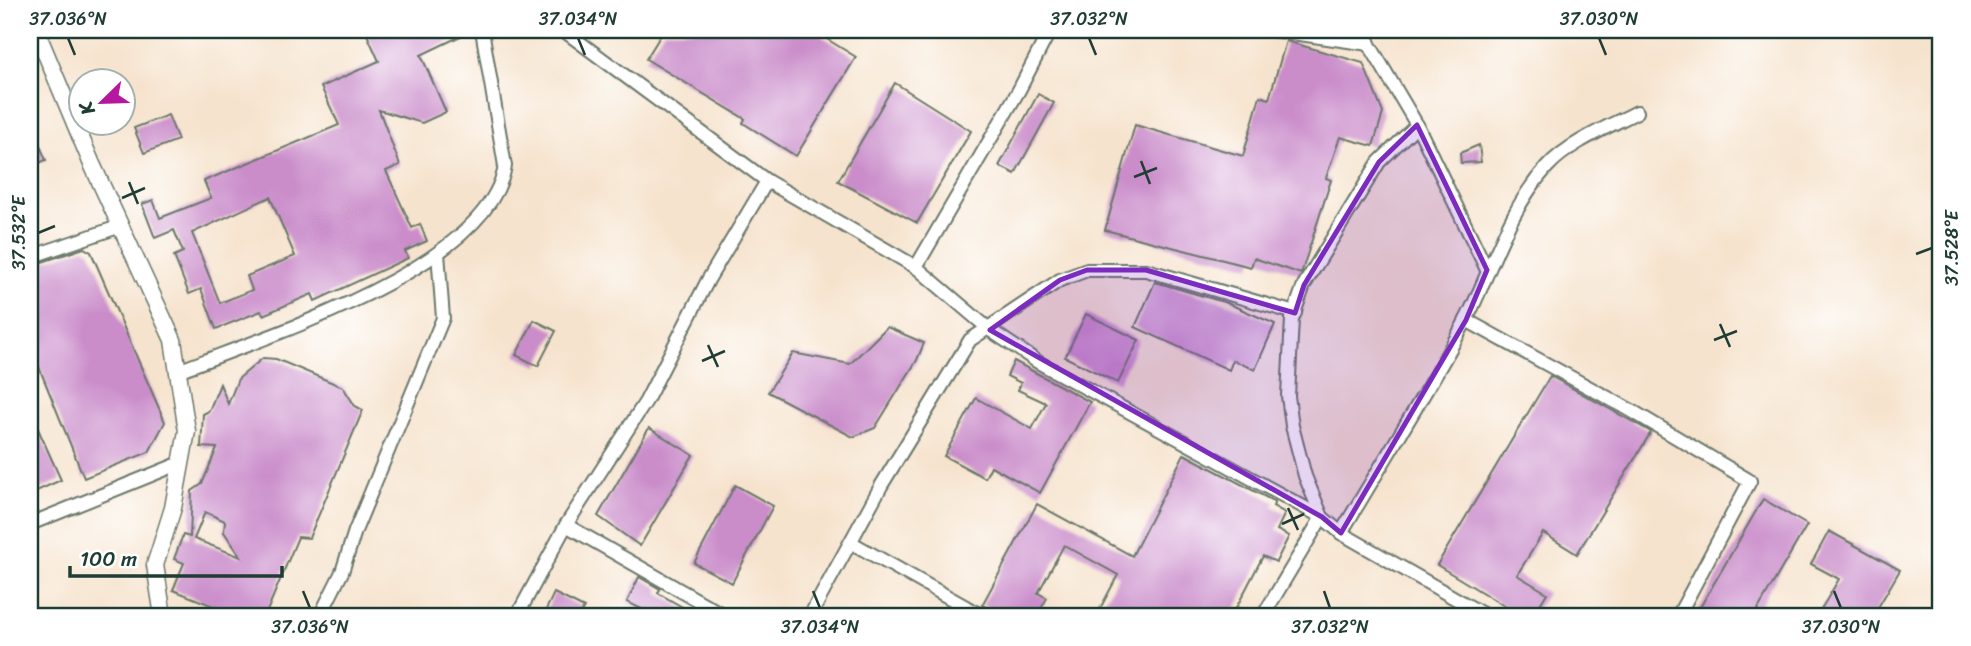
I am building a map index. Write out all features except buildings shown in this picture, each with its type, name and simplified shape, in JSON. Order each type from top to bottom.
[{"type":"street","points":[[36,30],[173,340],[187,431],[173,508],[155,565],[163,616]]},
{"type":"street","points":[[178,371],[332,310],[394,281],[439,253],[484,214],[502,182],[505,166],[482,30]]},
{"type":"street","points":[[564,30],[767,181],[916,267],[990,330],[1038,362],[1322,517],[1341,534],[1486,616]]},
{"type":"street","points":[[916,267],[1019,90],[1050,30]]},
{"type":"street","points":[[1272,30],[1369,44]]},
{"type":"street","points":[[1365,30],[1369,44],[1417,125],[1487,270]]},
{"type":"street","points":[[1341,534],[1466,320],[1487,270],[1528,194],[1548,166],[1594,134],[1637,111]]},
{"type":"street","points":[[1322,517],[1305,477],[1290,416],[1288,396],[1295,313],[1304,285],[1379,162],[1417,125]]},
{"type":"street","points":[[517,616],[566,525],[646,401],[708,281],[767,181]]},
{"type":"street","points":[[30,257],[121,226]]},
{"type":"street","points":[[320,616],[342,572],[355,531],[443,318],[439,253]]},
{"type":"street","points":[[810,616],[881,486],[970,340],[990,330],[1060,280],[1087,270],[1146,270],[1295,313]]},
{"type":"street","points":[[1466,320],[1632,411],[1750,481],[1678,616]]},
{"type":"street","points":[[30,524],[181,463]]},
{"type":"street","points":[[1263,616],[1322,517]]},
{"type":"street","points":[[566,525],[725,616]]},
{"type":"street","points":[[852,543],[982,616]]},
{"type":"highlighted area","points":[[1417,125],[1487,270],[1466,320],[1341,533],[1322,517],[990,330],[1060,280],[1087,270],[1146,270],[1295,313],[1304,285],[1379,162]]}]
